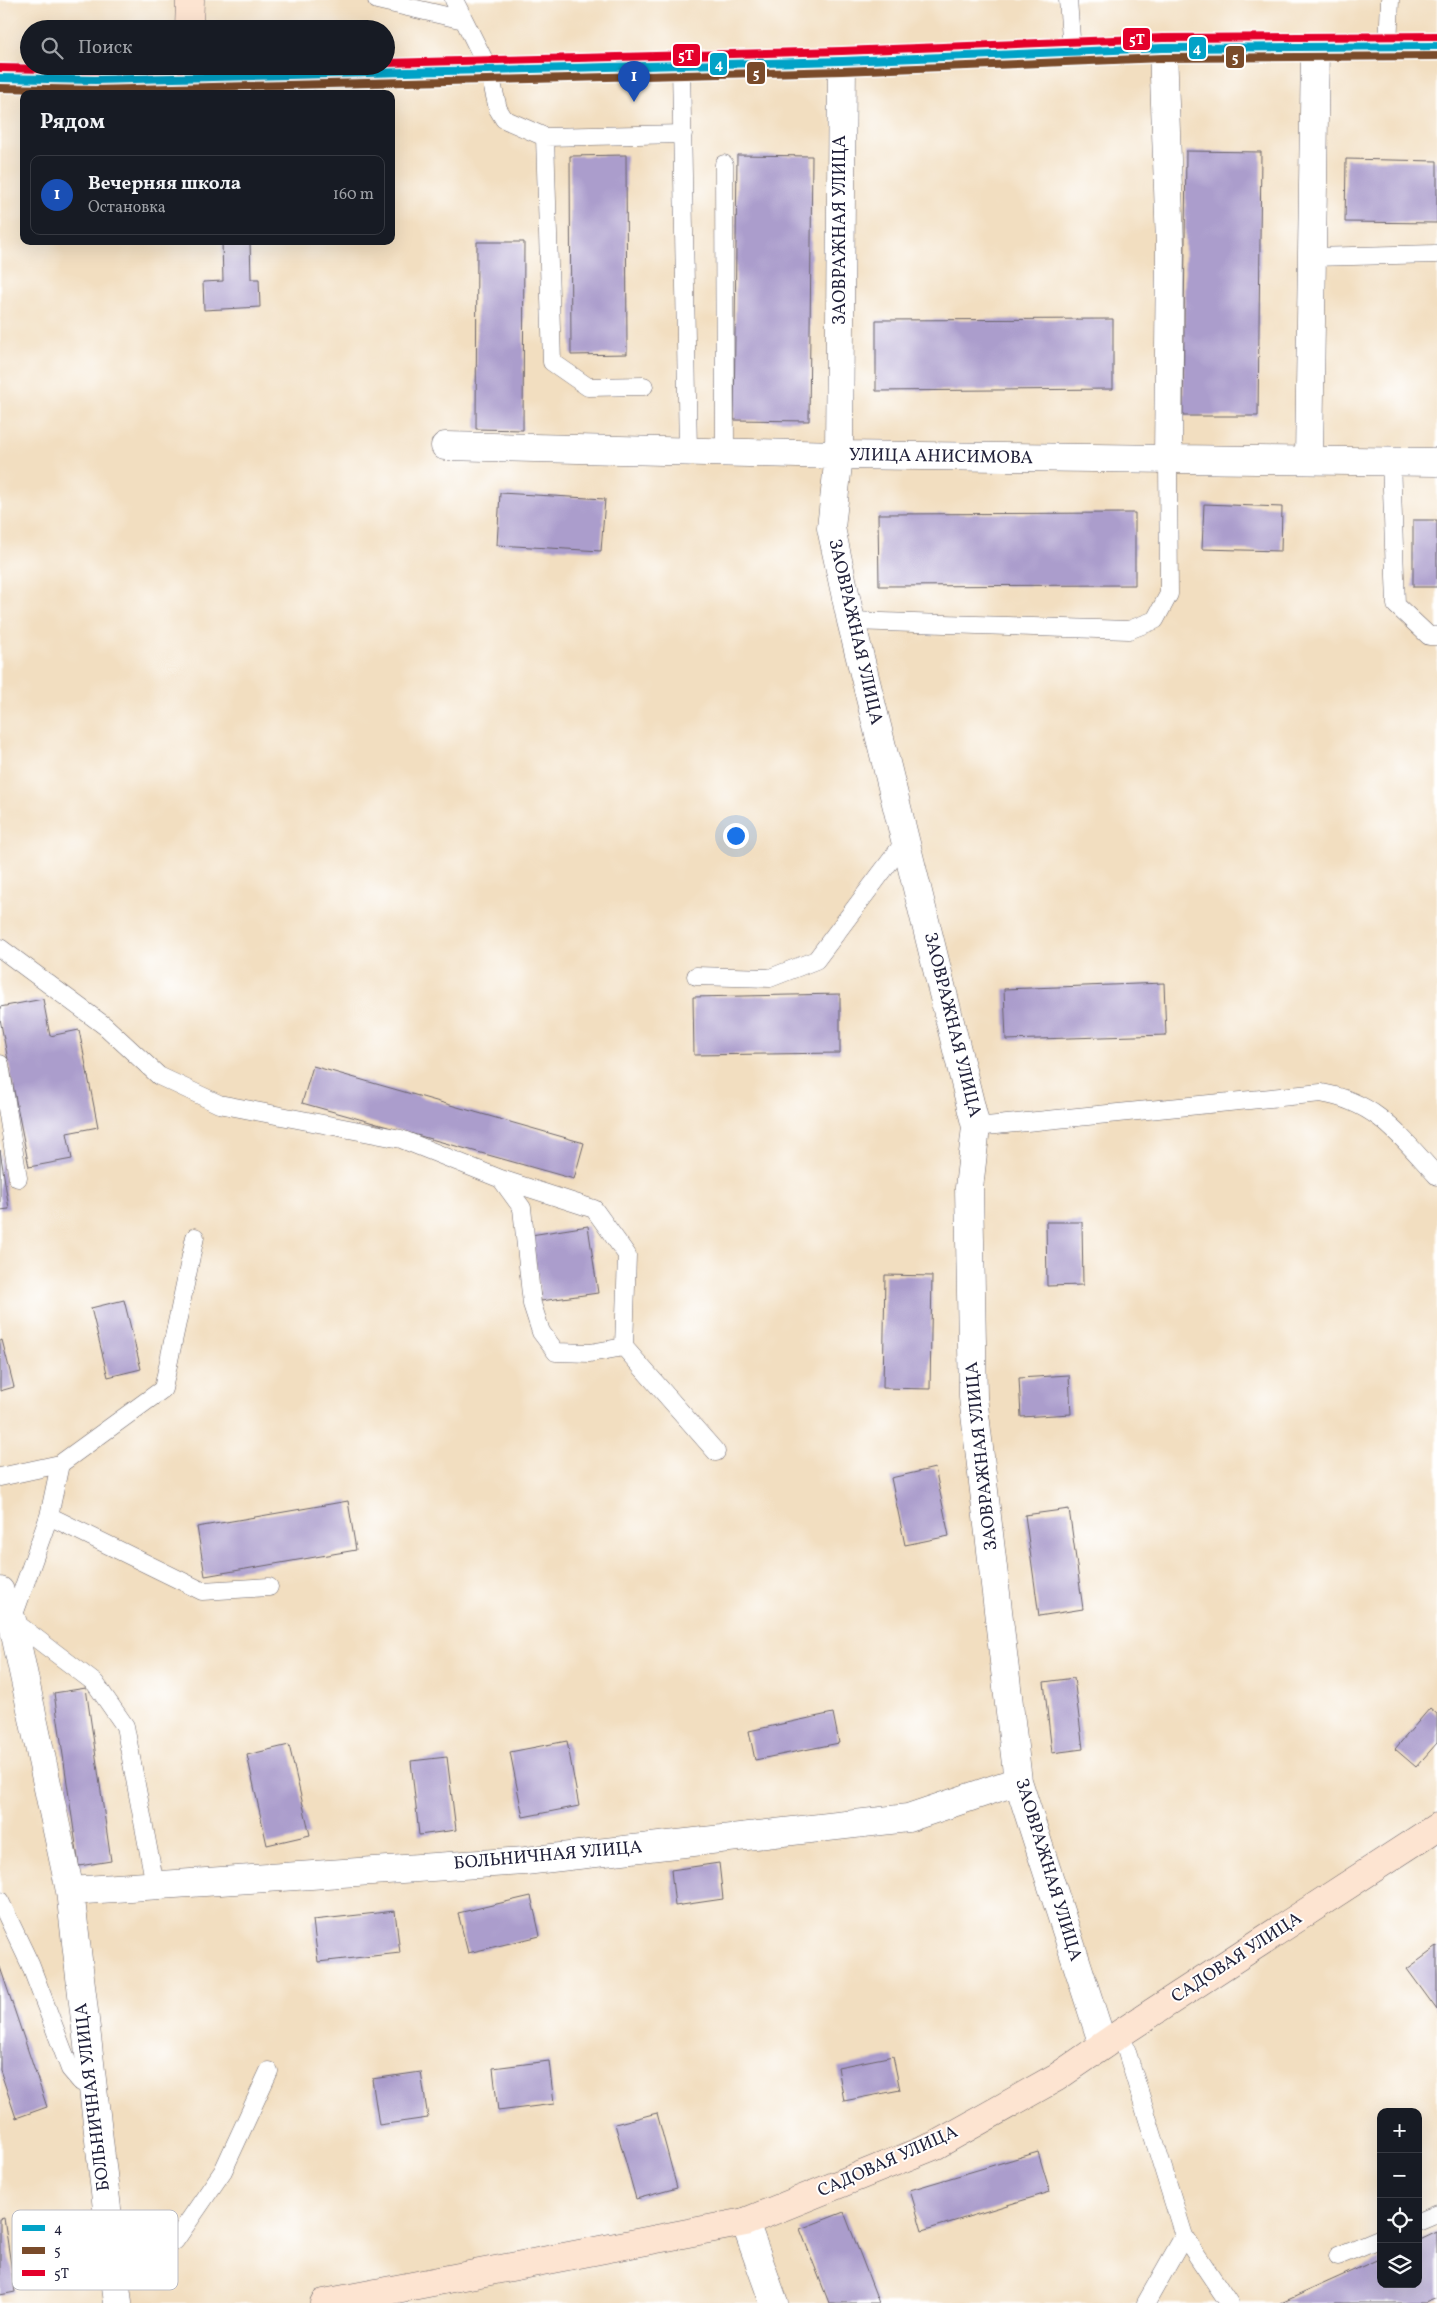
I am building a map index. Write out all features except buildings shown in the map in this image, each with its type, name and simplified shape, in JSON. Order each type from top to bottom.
[{"type":"main road","points":[[189,20],[190,0]]},
{"type":"main road","points":[[217,75],[306,84],[489,70],[842,61],[1163,48],[1437,46]]},
{"type":"main road","points":[[0,78],[101,87],[170,75]]},
{"type":"main road","name":"САДОВАЯ УЛИЦА","points":[[324,2303],[746,2222],[936,2145],[1057,2078],[1112,2039],[1437,1827]]},
{"type":"street","points":[[1309,459],[1315,47]]},
{"type":"street","points":[[1163,48],[1170,244],[1168,460]]},
{"type":"street","name":"ЗАОВРАЖНАЯ УЛИЦА","points":[[842,61],[839,455],[831,528],[851,621],[976,1127],[969,1188],[973,1397],[1018,1781],[1112,2039]]},
{"type":"street","name":"УЛИЦА АНИСИМОВА","points":[[445,446],[839,455],[1168,460],[1309,459],[1437,462]]},
{"type":"street","name":"БОЛЬНИЧНАЯ УЛИЦА","points":[[0,1591],[12,1620],[70,1891],[107,2210]]},
{"type":"street","name":"БОЛЬНИЧНАЯ УЛИЦА","points":[[70,1891],[525,1861],[908,1818],[1018,1781]]},
{"type":"street","points":[[746,2222],[774,2303]]},
{"type":"street","name":"БОЛЬНИЧНАЯ УЛИЦА","points":[[116,2290],[118,2303]]},
{"type":"lane","points":[[376,0],[464,20]]},
{"type":"lane","points":[[454,0],[489,70],[498,110],[504,119],[546,137],[683,134]]},
{"type":"lane","points":[[1068,0],[1072,51]]},
{"type":"lane","points":[[1388,46],[1390,0]]},
{"type":"lane","points":[[681,65],[688,452]]},
{"type":"lane","points":[[546,137],[552,362],[588,387],[644,386]]},
{"type":"lane","points":[[724,164],[725,453]]},
{"type":"lane","points":[[1311,257],[1437,254]]},
{"type":"lane","points":[[851,621],[1128,630],[1155,620],[1169,594],[1168,460]]},
{"type":"lane","points":[[1391,460],[1396,604],[1429,636],[1437,636]]},
{"type":"lane","points":[[696,976],[770,978],[816,960],[906,840]]},
{"type":"lane","points":[[0,948],[104,1026],[159,1076],[219,1104],[401,1139],[501,1179],[594,1209],[627,1255],[624,1347],[716,1452]]},
{"type":"lane","points":[[0,1064],[18,1178]]},
{"type":"lane","points":[[976,1127],[1321,1093],[1342,1096],[1357,1102],[1394,1129],[1437,1176]]},
{"type":"lane","points":[[501,1179],[522,1208],[532,1304],[541,1332],[556,1352],[590,1353],[624,1347]]},
{"type":"lane","points":[[0,1477],[60,1464],[163,1389],[195,1237]]},
{"type":"lane","points":[[60,1464],[49,1516],[12,1620],[95,1683],[125,1726],[155,1885]]},
{"type":"lane","points":[[49,1516],[202,1591],[269,1587]]},
{"type":"lane","points":[[0,1901],[30,1964],[70,2069],[81,2082],[92,2087]]},
{"type":"lane","points":[[1112,2039],[1184,2236],[1229,2303]]},
{"type":"lane","points":[[178,2235],[223,2171],[269,2071]]},
{"type":"lane","points":[[1422,2220],[1437,2214]]},
{"type":"lane","points":[[1146,2303],[1184,2236]]},
{"type":"lane","points":[[1338,2256],[1377,2240]]},
{"type":"transit line","name":"5Т","points":[[395,63],[842,51],[1163,38],[1437,36]]},
{"type":"transit line","name":"4","points":[[395,72],[842,61],[1163,48],[1437,46]]},
{"type":"transit line","name":"5","points":[[0,88],[95,90],[842,71],[1163,58],[1437,56]]},
{"type":"transit line","name":"5Т","points":[[0,68],[20,68]]},
{"type":"transit line","name":"4","points":[[0,78],[95,80],[292,75]]},
{"type":"place","name":"Вечерняя школа","points":[[634,102]]}]
